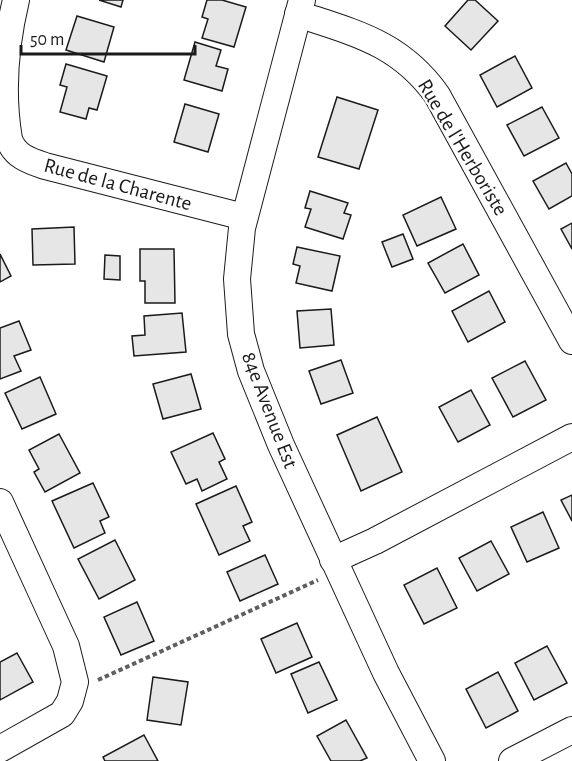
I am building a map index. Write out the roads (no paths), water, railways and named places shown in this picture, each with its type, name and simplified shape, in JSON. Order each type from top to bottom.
[{"type":"street","points":[[7,154],[11,144],[4,82],[7,47],[16,0]]},
{"type":"street","name":"84e Avenue Est","points":[[300,7],[244,217],[237,279],[238,316],[250,371],[327,569],[386,673],[432,761]]},
{"type":"street","name":"Rue de l'Herboriste","points":[[300,7],[379,43],[409,63],[428,82],[572,341]]},
{"type":"street","name":"Rue de la Charente","points":[[7,154],[45,166],[244,217]]},
{"type":"street","points":[[327,569],[375,541],[572,437]]},
{"type":"street","points":[[0,502],[66,646],[75,682],[70,701],[62,714],[0,749]]},
{"type":"street","points":[[512,761],[572,730]]}]
